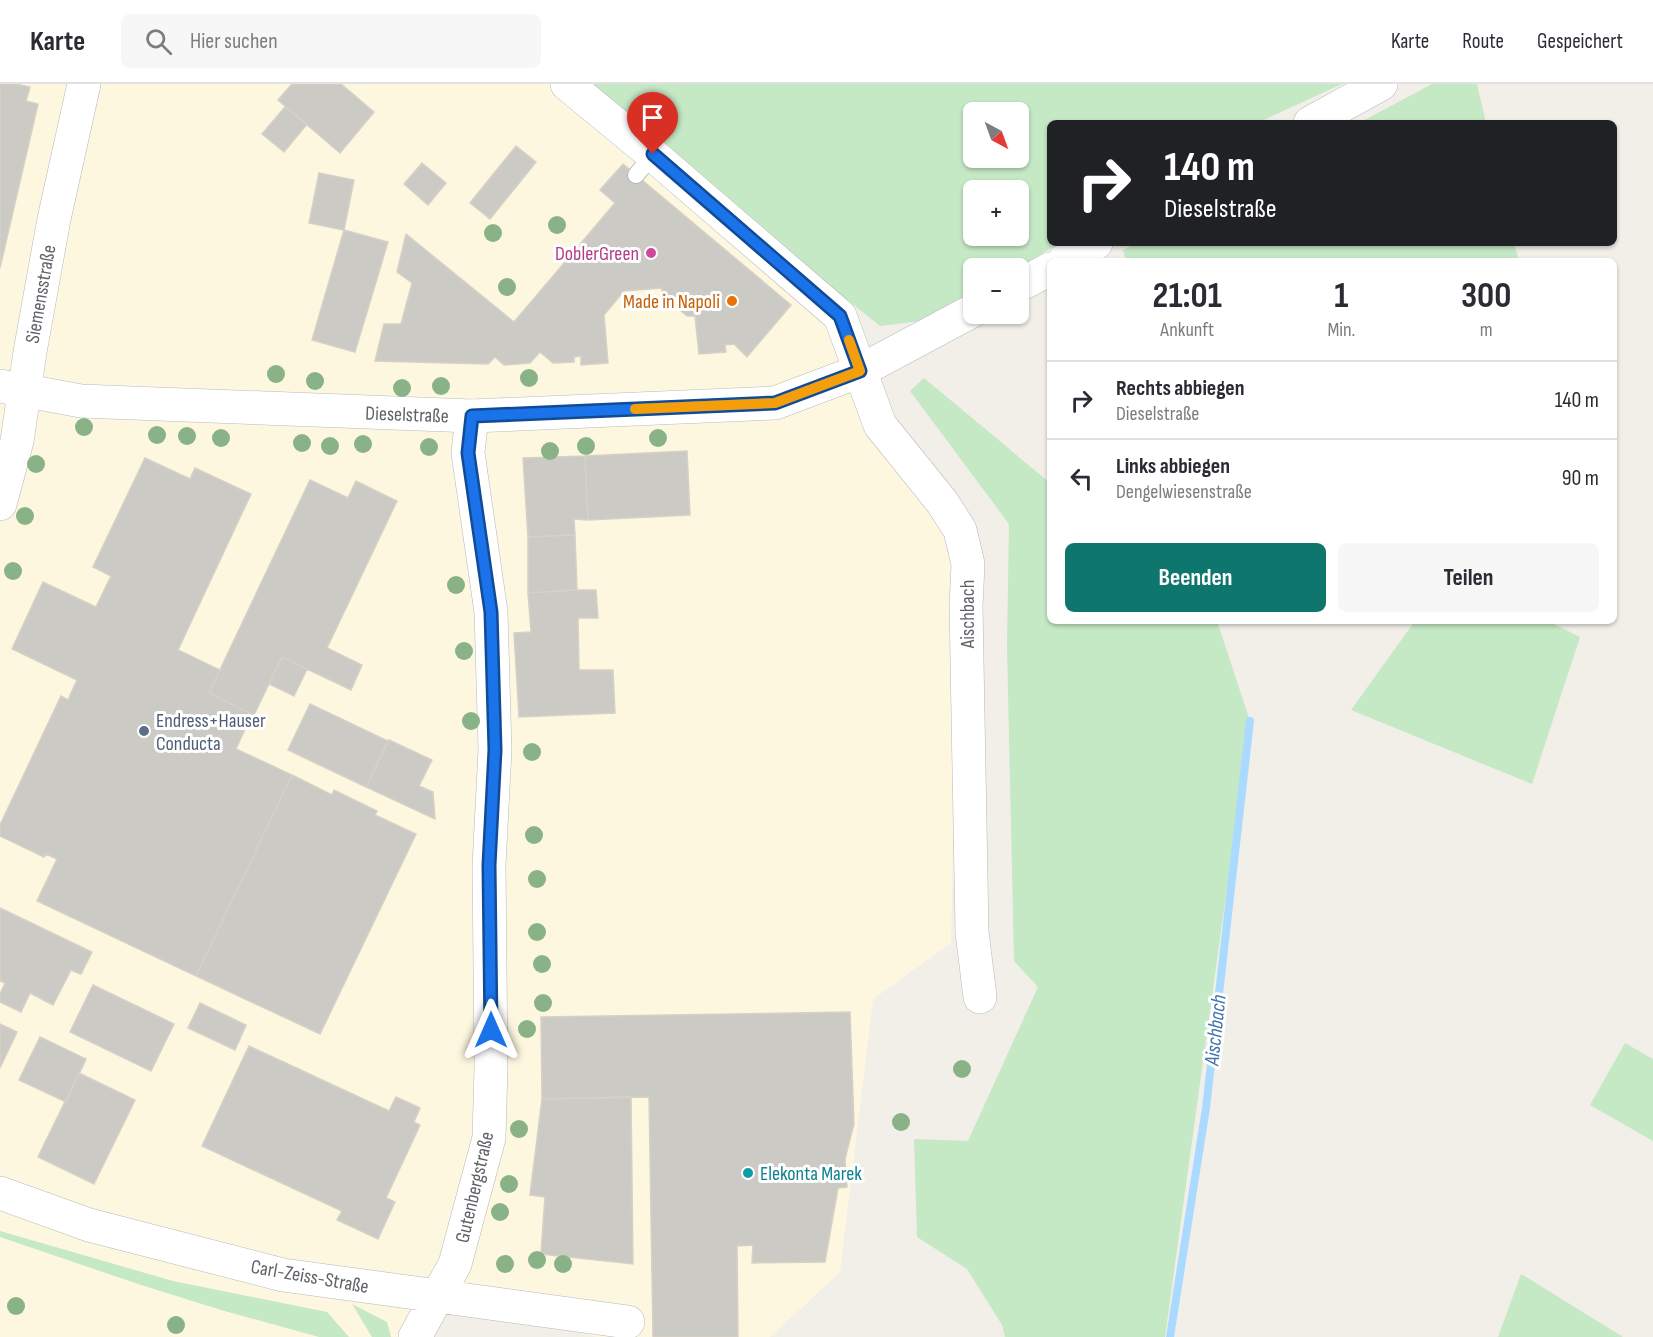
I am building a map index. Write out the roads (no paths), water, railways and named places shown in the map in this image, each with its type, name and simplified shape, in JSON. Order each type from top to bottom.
[{"type":"street","name":"Siemensstraße","points":[[0,504],[17,441],[12,388],[54,219],[84,84]]},
{"type":"street","name":"Aischbach","points":[[567,84],[645,165],[840,316],[880,425],[942,502],[960,530],[968,564],[966,606],[972,932],[980,997]]},
{"type":"street","points":[[1315,120],[1381,84]]},
{"type":"street","points":[[1069,258],[1091,246]]},
{"type":"street","points":[[1029,280],[1047,271]]},
{"type":"street","name":"Dieselstraße","points":[[12,388],[81,401],[472,416],[775,403],[860,371],[963,316]]},
{"type":"street","name":"Gutenbergstraße","points":[[415,1337],[455,1264],[489,1138],[491,1068],[489,865],[495,750],[491,612],[468,453],[472,416]]},
{"type":"street","name":"Carl-Zeiss-Straße","points":[[0,1192],[89,1225],[284,1275],[628,1322]]},
{"type":"waterway","name":"Aischbach","points":[[1170,1337],[1206,1108],[1250,721]]},
{"type":"place","name":"DoblerGreen","points":[[651,253]]},
{"type":"place","name":"Made in Napoli","points":[[732,301]]},
{"type":"place","name":"Endress+Hauser Conducta","points":[[144,731]]},
{"type":"place","name":"Elekonta Marek","points":[[748,1173]]}]
